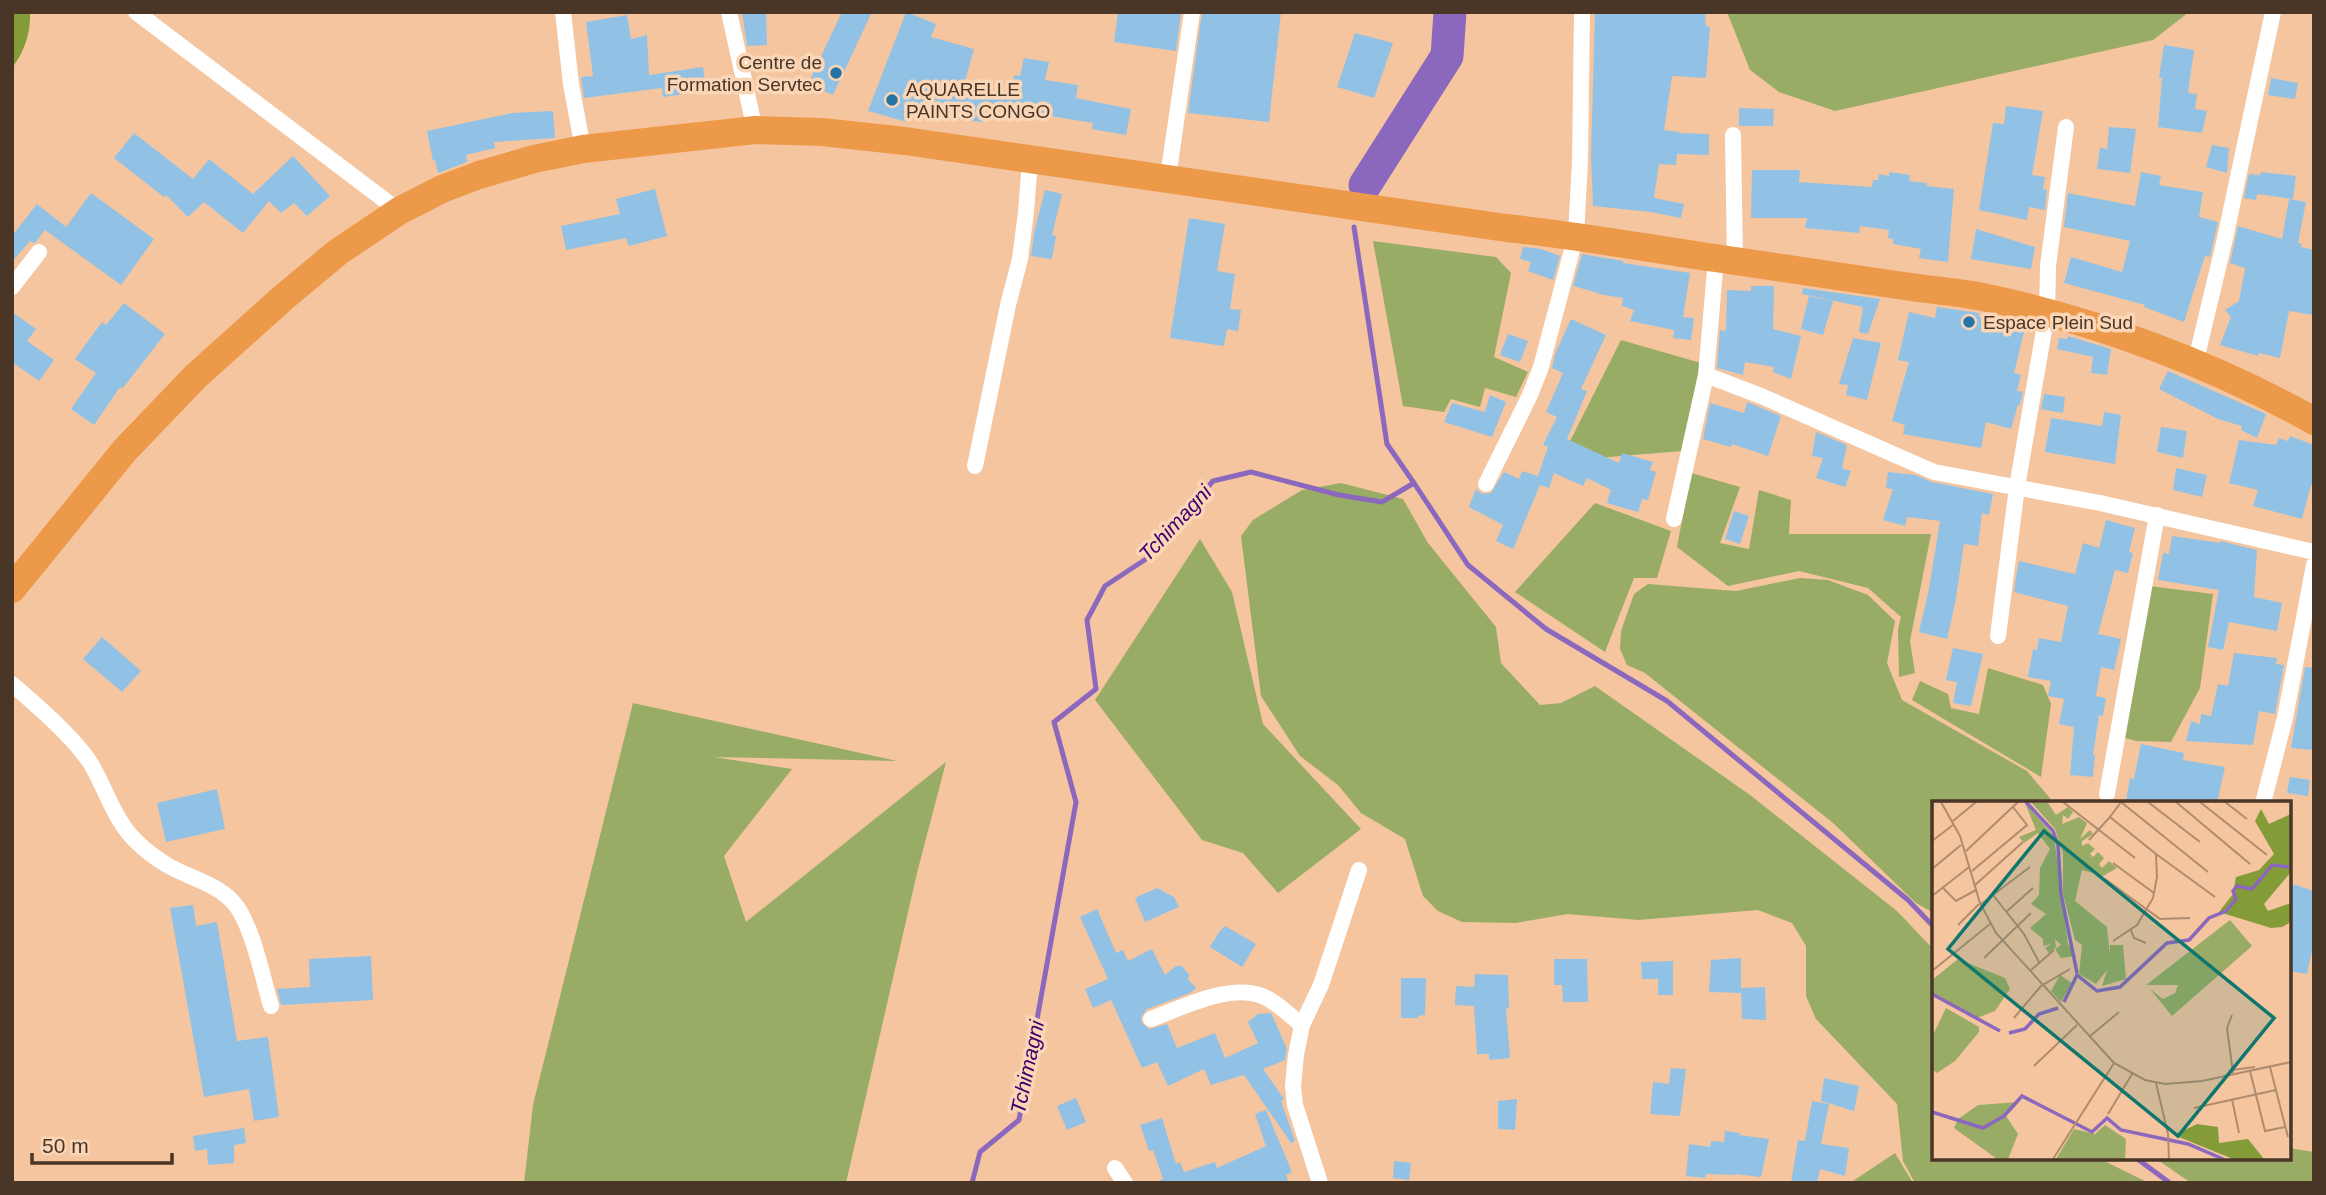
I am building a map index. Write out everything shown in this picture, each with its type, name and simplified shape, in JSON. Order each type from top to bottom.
[{"type":"highway","points":[[12,589],[125,450],[196,376],[329,260],[399,211],[442,189],[534,159],[583,149],[755,130],[822,132],[905,141],[1506,228],[1576,235],[1725,260],[1981,297],[2047,313],[2115,334],[2195,364],[2279,401],[2314,421]]},
{"type":"street","points":[[136,12],[399,211]]},
{"type":"street","points":[[563,12],[571,84],[583,149]]},
{"type":"street","points":[[729,12],[755,130]]},
{"type":"street","points":[[1168,177],[1192,12]]},
{"type":"street","points":[[1486,484],[1541,367],[1576,235],[1580,162],[1581,12]]},
{"type":"street","points":[[2195,364],[2227,231],[2273,12]]},
{"type":"street","points":[[1998,636],[2017,487],[2047,313],[2048,266],[2066,127]]},
{"type":"street","points":[[1674,519],[1706,375],[1725,260],[1733,135]]},
{"type":"street","points":[[975,466],[1020,259],[1030,160]]},
{"type":"street","points":[[12,286],[39,252]]},
{"type":"street","points":[[1706,375],[1761,396],[1934,472],[2157,515],[2314,552]]},
{"type":"street","points":[[2107,794],[2157,515]]},
{"type":"street","points":[[2264,801],[2285,718],[2314,565]]},
{"type":"street","points":[[12,684],[72,741],[89,762],[121,822],[136,842],[166,864],[232,900],[247,927],[271,1006]]},
{"type":"street","points":[[1320,1183],[1295,1105],[1293,1086],[1302,1025],[1321,985],[1359,870]]},
{"type":"street","points":[[1151,1019],[1211,997],[1248,992],[1264,996],[1302,1025]]},
{"type":"street","points":[[1115,1168],[1125,1183]]},
{"type":"green space","points":[[12,12],[30,12],[30,20],[26,42],[12,68]]},
{"type":"green space","points":[[1727,12],[2189,12],[2153,40],[1835,111],[1779,92],[1750,70]]},
{"type":"green space","points":[[1373,241],[1496,257],[1511,273],[1494,357],[1528,372],[1516,397],[1485,388],[1480,407],[1451,399],[1444,412],[1403,406]]},
{"type":"green space","points":[[1621,340],[1701,363],[1682,451],[1560,461]]},
{"type":"green space","points":[[1691,473],[1740,487],[1720,543],[1749,549],[1759,490],[1791,500],[1789,534],[1931,534],[1910,641],[1915,673],[1899,677],[1898,630],[1901,617],[1868,588],[1799,571],[1728,586],[1677,547]]},
{"type":"green space","points":[[1341,483],[1403,499],[1428,543],[1496,627],[1501,663],[1540,705],[1561,703],[1595,686],[1750,795],[1897,911],[1932,948],[1932,1160],[2102,1160],[2149,1183],[1915,1183],[1903,1161],[1897,1104],[1816,1019],[1806,996],[1806,946],[1792,923],[1758,910],[1638,920],[1568,914],[1516,923],[1462,922],[1438,911],[1423,896],[1405,839],[1361,813],[1338,785],[1300,756],[1261,696],[1241,536],[1253,520],[1302,490]]},
{"type":"green space","points":[[1595,503],[1671,531],[1657,578],[1634,578],[1605,652],[1515,592]]},
{"type":"green space","points":[[1200,539],[1232,592],[1263,724],[1361,829],[1278,893],[1243,853],[1202,840],[1095,700]]},
{"type":"green space","points":[[1800,578],[1828,580],[1868,595],[1895,621],[1887,663],[1902,700],[2027,771],[2052,801],[1932,801],[1932,912],[1916,903],[1833,823],[1645,673],[1627,665],[1620,649],[1621,631],[1634,594],[1648,584],[1736,591]]},
{"type":"green space","points":[[2149,586],[2213,594],[2200,688],[2171,742],[2136,741],[2122,737]]},
{"type":"green space","points":[[1988,668],[2043,685],[2051,704],[2041,777],[1912,700],[1920,681],[1948,694],[1951,708],[1979,714]]},
{"type":"green space","points":[[633,703],[897,761],[714,757],[792,769],[724,856],[746,922],[946,762],[917,873],[846,1183],[524,1183],[533,1105]]},
{"type":"green space","points":[[2291,1148],[2314,1152],[2314,1183],[2191,1183],[2158,1160],[2291,1160]]},
{"type":"green space","points":[[1895,1153],[1913,1183],[1850,1183]]},
{"type":"building","points":[[742,12],[766,12],[767,45],[747,46]]},
{"type":"building","points":[[842,12],[872,12],[833,95],[808,84]]},
{"type":"building","points":[[906,12],[936,24],[931,37],[974,49],[962,92],[1011,96],[1014,75],[1020,76],[1024,58],[1049,62],[1045,80],[1078,85],[1076,98],[1131,109],[1126,135],[1092,129],[1093,123],[984,105],[983,122],[909,115],[907,122],[868,111]]},
{"type":"building","points":[[1118,12],[1181,12],[1176,51],[1114,42]]},
{"type":"building","points":[[1202,12],[1281,12],[1269,122],[1188,113]]},
{"type":"building","points":[[1595,12],[1705,12],[1706,26],[1710,27],[1706,78],[1672,76],[1664,130],[1709,134],[1709,155],[1677,154],[1676,165],[1659,164],[1654,198],[1684,204],[1681,218],[1593,206],[1591,155]]},
{"type":"building","points":[[627,15],[631,39],[647,35],[649,75],[703,67],[706,91],[663,97],[662,88],[584,98],[581,77],[593,76],[586,22]]},
{"type":"building","points":[[1355,33],[1393,43],[1374,98],[1337,87]]},
{"type":"building","points":[[2164,45],[2194,50],[2188,93],[2197,94],[2195,109],[2207,111],[2202,133],[2158,127],[2162,78],[2159,77]]},
{"type":"building","points":[[2271,78],[2298,83],[2295,99],[2268,95]]},
{"type":"building","points":[[2006,106],[2043,111],[2032,175],[2045,177],[2045,210],[2029,207],[2027,220],[1979,210],[1993,123],[2004,124]]},
{"type":"building","points":[[1739,108],[1774,109],[1773,126],[1739,126]]},
{"type":"building","points":[[553,111],[555,138],[494,142],[495,148],[466,155],[467,162],[438,173],[427,131],[512,113]]},
{"type":"building","points":[[2109,127],[2136,129],[2130,173],[2097,169],[2100,148],[2107,149]]},
{"type":"building","points":[[134,133],[193,179],[209,159],[253,194],[293,156],[330,196],[307,216],[294,203],[281,213],[269,201],[243,233],[204,202],[188,217],[166,195],[164,197],[114,158]]},
{"type":"building","points":[[2212,145],[2229,148],[2227,173],[2206,167]]},
{"type":"building","points":[[1752,170],[1800,170],[1799,182],[1872,187],[1873,180],[1878,180],[1879,174],[1889,176],[1889,172],[1910,175],[1909,181],[1927,183],[1927,186],[1954,189],[1948,262],[1919,258],[1921,249],[1893,244],[1893,239],[1888,238],[1889,230],[1860,226],[1859,233],[1805,228],[1807,218],[1751,218]]},
{"type":"building","points":[[2141,172],[2161,176],[2159,185],[2203,192],[2199,217],[2218,222],[2210,257],[2205,256],[2184,322],[2144,307],[2145,305],[2064,283],[2071,257],[2122,272],[2130,241],[2064,227],[2068,193],[2135,206]]},
{"type":"building","points":[[2261,172],[2296,176],[2293,199],[2257,194],[2256,200],[2244,198],[2249,174],[2260,175]]},
{"type":"building","points":[[655,189],[667,236],[629,246],[626,238],[566,250],[561,226],[620,214],[616,199]]},
{"type":"building","points":[[1045,190],[1062,194],[1052,235],[1056,236],[1052,259],[1031,256]]},
{"type":"building","points":[[91,193],[154,239],[121,285],[45,230],[35,243],[30,241],[12,262],[12,236],[37,204],[66,227]]},
{"type":"building","points":[[2289,199],[2306,202],[2298,243],[2302,244],[2301,247],[2314,250],[2314,315],[2289,311],[2280,358],[2259,353],[2258,356],[2220,345],[2231,317],[2225,310],[2239,301],[2245,268],[2230,263],[2238,226],[2282,239]]},
{"type":"building","points":[[1189,218],[1225,224],[1217,271],[1235,274],[1230,309],[1241,310],[1238,331],[1227,329],[1224,346],[1170,338]]},
{"type":"building","points":[[1976,229],[2035,247],[2031,269],[1971,259]]},
{"type":"building","points":[[1523,247],[1541,249],[1560,256],[1553,280],[1528,271],[1531,262],[1520,259]]},
{"type":"building","points":[[1582,254],[1690,273],[1683,317],[1694,318],[1691,340],[1673,338],[1674,330],[1630,321],[1634,310],[1622,306],[1623,298],[1573,286]]},
{"type":"building","points":[[1751,286],[1774,286],[1773,329],[1801,336],[1791,379],[1773,372],[1774,367],[1745,362],[1743,375],[1717,368],[1720,330],[1726,331],[1727,290],[1751,291]]},
{"type":"building","points":[[1803,288],[1880,299],[1868,334],[1859,332],[1863,307],[1802,294]]},
{"type":"building","points":[[1809,296],[1833,301],[1823,335],[1801,329]]},
{"type":"building","points":[[124,303],[165,334],[122,389],[120,387],[94,425],[71,409],[96,373],[75,359],[102,322],[106,325]]},
{"type":"building","points":[[1937,307],[1979,313],[1979,317],[2025,328],[2014,373],[2021,375],[2017,391],[2023,392],[2020,405],[2011,429],[1986,422],[1981,448],[1903,434],[1905,425],[1892,421],[1909,362],[1898,360],[1909,312],[1935,318]]},
{"type":"building","points":[[12,312],[36,329],[27,341],[54,360],[39,381],[12,362]]},
{"type":"building","points":[[1571,319],[1606,335],[1581,389],[1587,391],[1567,439],[1619,463],[1622,453],[1653,462],[1650,470],[1656,472],[1648,500],[1642,499],[1638,512],[1607,503],[1611,490],[1587,478],[1583,486],[1554,473],[1549,488],[1540,485],[1513,549],[1496,541],[1503,525],[1469,507],[1476,489],[1482,494],[1491,493],[1504,472],[1519,479],[1522,471],[1538,476],[1548,447],[1543,445],[1557,417],[1546,412],[1563,373],[1552,368],[1555,354]]},
{"type":"building","points":[[1508,334],[1528,341],[1520,362],[1500,355]]},
{"type":"building","points":[[2068,336],[2111,349],[2107,375],[2091,373],[2093,357],[2057,349],[2059,338],[2067,339]]},
{"type":"building","points":[[1853,338],[1881,343],[1867,400],[1846,395],[1848,385],[1839,384]]},
{"type":"building","points":[[2168,371],[2266,414],[2257,438],[2241,430],[2242,426],[2218,419],[2159,389]]},
{"type":"building","points":[[2044,394],[2065,397],[2063,413],[2041,409]]},
{"type":"building","points":[[1490,395],[1506,402],[1492,437],[1444,422],[1452,403],[1485,412]]},
{"type":"building","points":[[1747,402],[1781,416],[1768,456],[1732,444],[1731,447],[1703,439],[1710,403],[1744,413]]},
{"type":"building","points":[[2104,412],[2121,415],[2115,464],[2045,452],[2051,418],[2102,426]]},
{"type":"building","points":[[2161,427],[2187,431],[2183,458],[2157,452]]},
{"type":"building","points":[[1816,432],[1847,445],[1842,468],[1851,471],[1845,487],[1816,478],[1823,458],[1812,456]]},
{"type":"building","points":[[2290,436],[2314,445],[2314,486],[2311,485],[2302,519],[2253,506],[2258,490],[2229,483],[2239,440],[2276,445],[2279,438],[2288,441]]},
{"type":"building","points":[[2176,468],[2207,475],[2202,497],[2173,490]]},
{"type":"building","points":[[1888,472],[1915,475],[1932,482],[1993,494],[1989,515],[1982,513],[1978,546],[1964,544],[1947,639],[1919,632],[1940,521],[1907,517],[1905,526],[1883,520],[1893,489],[1886,488]]},
{"type":"building","points":[[1734,511],[1749,516],[1740,544],[1725,539]]},
{"type":"building","points":[[2106,520],[2135,528],[2129,552],[2133,553],[2128,573],[2115,570],[2098,634],[2121,639],[2114,670],[2101,667],[2096,696],[2106,698],[2103,716],[2099,715],[2093,755],[2093,777],[2070,775],[2074,727],[2059,724],[2064,699],[2048,696],[2051,681],[2028,677],[2033,649],[2037,650],[2039,638],[2061,642],[2068,606],[2014,592],[2019,561],[2075,574],[2083,543],[2099,548]]},
{"type":"building","points":[[2172,536],[2220,541],[2257,550],[2254,597],[2282,603],[2277,631],[2229,622],[2223,650],[2208,647],[2219,590],[2158,580],[2163,553],[2169,554]]},
{"type":"building","points":[[102,637],[141,671],[122,692],[83,659]]},
{"type":"building","points":[[1953,648],[1983,654],[1971,706],[1953,703],[1957,682],[1946,680]]},
{"type":"building","points":[[2234,653],[2277,658],[2276,664],[2284,665],[2275,714],[2259,711],[2253,745],[2186,741],[2191,721],[2200,724],[2201,714],[2211,716],[2218,684],[2228,686]]},
{"type":"building","points":[[2305,667],[2314,668],[2314,750],[2291,748]]},
{"type":"building","points":[[2141,744],[2184,753],[2183,760],[2225,767],[2217,801],[2126,801],[2130,778],[2134,779]]},
{"type":"building","points":[[2290,777],[2310,780],[2308,796],[2287,793]]},
{"type":"building","points":[[217,789],[225,829],[166,842],[157,803]]},
{"type":"building","points":[[2291,884],[2314,891],[2314,941],[2307,974],[2291,971]]},
{"type":"building","points":[[1157,888],[1174,897],[1179,907],[1145,922],[1135,898]]},
{"type":"building","points":[[193,905],[196,926],[217,922],[237,1041],[268,1037],[279,1117],[254,1121],[249,1089],[204,1097],[170,908]]},
{"type":"building","points":[[1097,909],[1116,953],[1123,950],[1128,961],[1152,949],[1165,975],[1176,966],[1182,966],[1190,976],[1187,978],[1196,988],[1190,993],[1147,1009],[1141,1017],[1142,1023],[1149,1029],[1167,1024],[1177,1048],[1215,1033],[1225,1058],[1258,1043],[1248,1022],[1258,1014],[1271,1013],[1287,1049],[1285,1060],[1263,1069],[1284,1099],[1281,1101],[1295,1141],[1291,1143],[1244,1075],[1211,1085],[1204,1069],[1168,1086],[1157,1062],[1142,1068],[1111,1000],[1093,1008],[1085,989],[1108,979],[1080,917]]},
{"type":"building","points":[[1225,926],[1256,944],[1242,967],[1210,947]]},
{"type":"building","points":[[371,956],[373,1000],[281,1005],[277,989],[310,987],[309,959]]},
{"type":"building","points":[[1741,958],[1741,993],[1709,992],[1711,960]]},
{"type":"building","points":[[1554,959],[1587,959],[1588,1002],[1563,1002],[1562,985],[1554,985]]},
{"type":"building","points":[[1673,961],[1673,995],[1658,995],[1658,979],[1642,979],[1641,962]]},
{"type":"building","points":[[1475,974],[1508,975],[1509,1008],[1506,1009],[1510,1058],[1489,1060],[1489,1054],[1477,1054],[1474,1006],[1455,1005],[1456,986],[1474,987]]},
{"type":"building","points":[[1401,978],[1426,978],[1425,1015],[1418,1018],[1401,1018]]},
{"type":"building","points":[[1765,987],[1766,1020],[1742,1019],[1741,988]]},
{"type":"building","points":[[1671,1068],[1686,1069],[1680,1116],[1650,1114],[1653,1082],[1669,1084]]},
{"type":"building","points":[[1824,1078],[1859,1086],[1854,1111],[1821,1101]]},
{"type":"building","points":[[1076,1098],[1086,1122],[1067,1130],[1057,1106]]},
{"type":"building","points":[[1517,1099],[1515,1130],[1498,1129],[1498,1101]]},
{"type":"building","points":[[1812,1101],[1829,1104],[1821,1144],[1849,1148],[1845,1176],[1820,1169],[1817,1183],[1791,1183],[1798,1140],[1805,1141]]},
{"type":"building","points":[[1266,1110],[1292,1172],[1286,1175],[1289,1183],[1161,1183],[1160,1180],[1163,1179],[1153,1150],[1149,1151],[1140,1125],[1162,1118],[1176,1164],[1180,1162],[1184,1172],[1215,1162],[1217,1168],[1266,1146],[1255,1114]]},
{"type":"building","points":[[244,1128],[246,1143],[234,1145],[234,1163],[208,1165],[207,1149],[195,1151],[193,1136]]},
{"type":"building","points":[[1725,1131],[1769,1139],[1761,1177],[1735,1174],[1706,1174],[1705,1178],[1686,1176],[1689,1144],[1710,1147],[1711,1141],[1724,1142]]},
{"type":"building","points":[[1394,1161],[1411,1163],[1409,1180],[1393,1178]]},
{"type":"waterway","name":"Tchimagni","points":[[1365,185],[1447,56],[1450,12]]},
{"type":"waterway","name":"Tchimagni","points":[[972,1183],[980,1152],[1019,1120],[1076,802],[1054,722],[1096,689],[1087,620],[1105,586],[1146,559],[1213,481],[1251,472],[1339,495],[1382,502],[1414,483],[1387,444],[1354,227]]},
{"type":"waterway","points":[[1414,483],[1468,565],[1546,629],[1667,701],[1908,900],[1932,925]]},
{"type":"waterway","points":[[2139,1160],[2170,1183]]},
{"type":"place","name":"Centre de Formation Servtec","points":[[836,73]]},
{"type":"place","name":"AQUARELLE PAINTS CONGO","points":[[892,100]]},
{"type":"place","name":"Espace Plein Sud","points":[[1969,322]]}]
